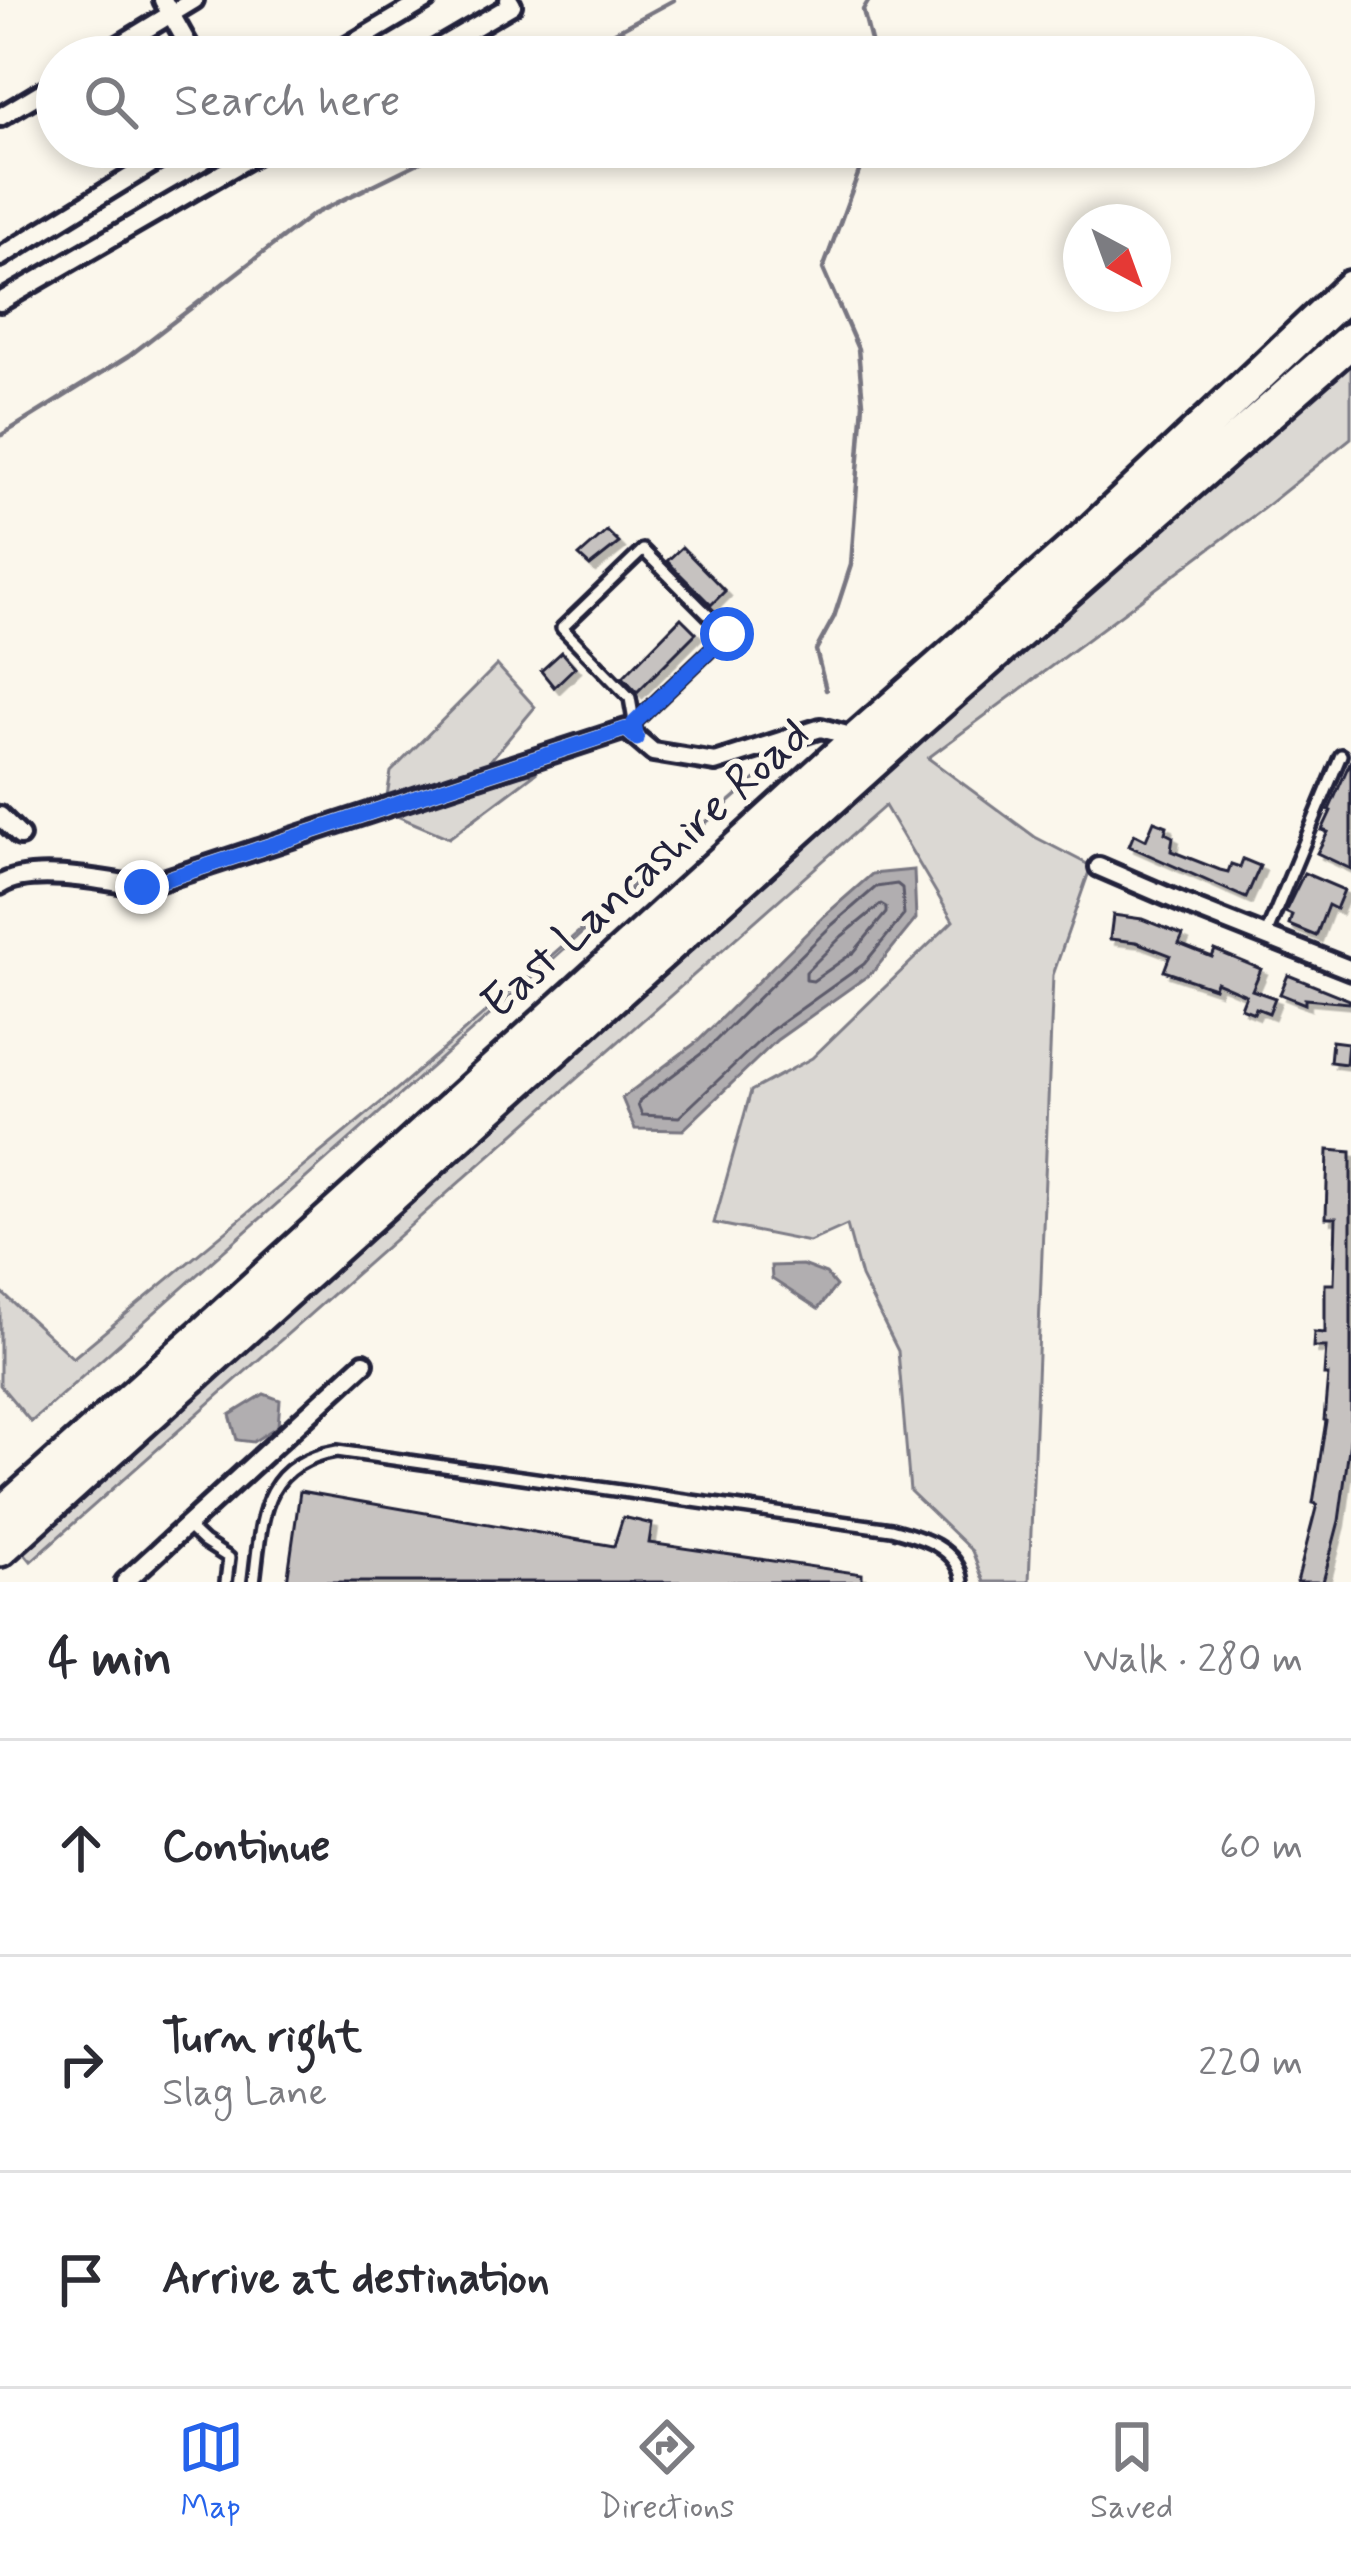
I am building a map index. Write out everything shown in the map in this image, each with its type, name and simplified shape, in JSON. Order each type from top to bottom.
[{"type":"highway","name":"East Lancashire Road","points":[[0,1549],[1346,295]]},
{"type":"highway","name":"East Lancashire Road","points":[[0,1516],[875,735],[1085,571],[1351,340]]},
{"type":"street","points":[[128,36],[167,7],[194,0]]},
{"type":"street","points":[[365,36],[426,0]]},
{"type":"street","points":[[459,36],[512,5],[508,0]]},
{"type":"street","points":[[167,7],[183,36]]},
{"type":"street","points":[[0,117],[36,96]]},
{"type":"street","points":[[0,257],[145,168]]},
{"type":"street","points":[[0,302],[232,168]]},
{"type":"street","points":[[0,884],[12,877],[71,876],[142,887],[626,729],[636,731],[653,752],[715,762],[821,728],[875,735]]},
{"type":"street","points":[[0,816],[20,836]]},
{"type":"street","points":[[1099,867],[1351,970]]},
{"type":"street","points":[[125,1582],[364,1363]]},
{"type":"lane","points":[[643,550],[727,634],[636,731],[629,698],[562,628],[643,550]]},
{"type":"lane","points":[[1265,937],[1341,755]]},
{"type":"lane","points":[[254,1582],[268,1496],[307,1459],[337,1451],[891,1529],[945,1550],[961,1569],[963,1582]]},
{"type":"lane","points":[[186,1525],[229,1558],[226,1582]]},
{"type":"shaded area","points":[[1351,355],[1351,438],[928,758],[1035,837],[1091,866],[1053,975],[1029,1582],[984,1582],[972,1551],[910,1491],[898,1351],[861,1277],[847,1225],[809,1242],[714,1223],[751,1091],[812,1058],[953,921],[885,806],[31,1561],[21,1549],[909,746]]},
{"type":"shaded area","points":[[497,665],[535,707],[489,762],[496,780],[537,772],[449,838],[397,816],[387,796],[391,772]]},
{"type":"shaded area","points":[[767,769],[31,1422],[0,1385],[0,1291],[73,1358],[396,1090]]},
{"type":"water","points":[[914,870],[916,919],[873,972],[777,1040],[683,1130],[635,1129],[622,1098],[698,1041],[872,874]]},
{"type":"water","points":[[802,1265],[826,1274],[836,1286],[818,1309],[772,1279],[771,1266]]},
{"type":"water","points":[[264,1394],[280,1400],[278,1426],[253,1442],[237,1440],[230,1415]]},
{"type":"building","points":[[607,531],[619,543],[590,566],[579,556]]},
{"type":"building","points":[[682,547],[725,591],[711,605],[667,561]]},
{"type":"building","points":[[681,618],[696,633],[637,692],[623,677]]},
{"type":"building","points":[[562,652],[575,667],[554,687],[541,671]]},
{"type":"building","points":[[1351,760],[1351,869],[1317,853]]},
{"type":"building","points":[[1154,821],[1167,826],[1165,833],[1173,837],[1171,851],[1228,872],[1231,864],[1240,867],[1243,859],[1260,866],[1246,898],[1129,846],[1134,834],[1146,840]]},
{"type":"building","points":[[1304,873],[1344,890],[1336,909],[1328,905],[1316,936],[1289,925],[1292,915],[1285,912]]},
{"type":"building","points":[[1113,915],[1142,919],[1183,935],[1179,944],[1212,957],[1215,950],[1261,969],[1252,990],[1275,998],[1269,1013],[1241,1008],[1246,995],[1216,982],[1214,988],[1164,971],[1170,955],[1136,942],[1110,939]]},
{"type":"building","points":[[1288,975],[1349,1003],[1305,999],[1305,1004],[1280,994]]},
{"type":"building","points":[[1332,1041],[1348,1043],[1346,1064],[1330,1062]]},
{"type":"building","points":[[1328,1150],[1351,1152],[1351,1434],[1339,1521],[1323,1582],[1297,1582],[1317,1504],[1313,1503],[1326,1421],[1326,1347],[1313,1347],[1314,1332],[1325,1333],[1325,1284],[1334,1284],[1336,1218],[1326,1218]]},
{"type":"building","points":[[300,1491],[614,1546],[623,1517],[652,1524],[649,1543],[862,1574],[862,1582],[287,1582]]},
{"type":"waterway","points":[[608,36],[674,0]]},
{"type":"waterway","points":[[869,0],[863,10],[870,36]]},
{"type":"waterway","points":[[0,436],[129,356],[312,215],[408,168]]},
{"type":"waterway","points":[[826,690],[816,650],[834,617],[851,565],[863,403],[858,349],[823,269],[860,168]]},
{"type":"route","points":[[142,887],[626,729],[637,739],[634,723],[727,634]]}]
